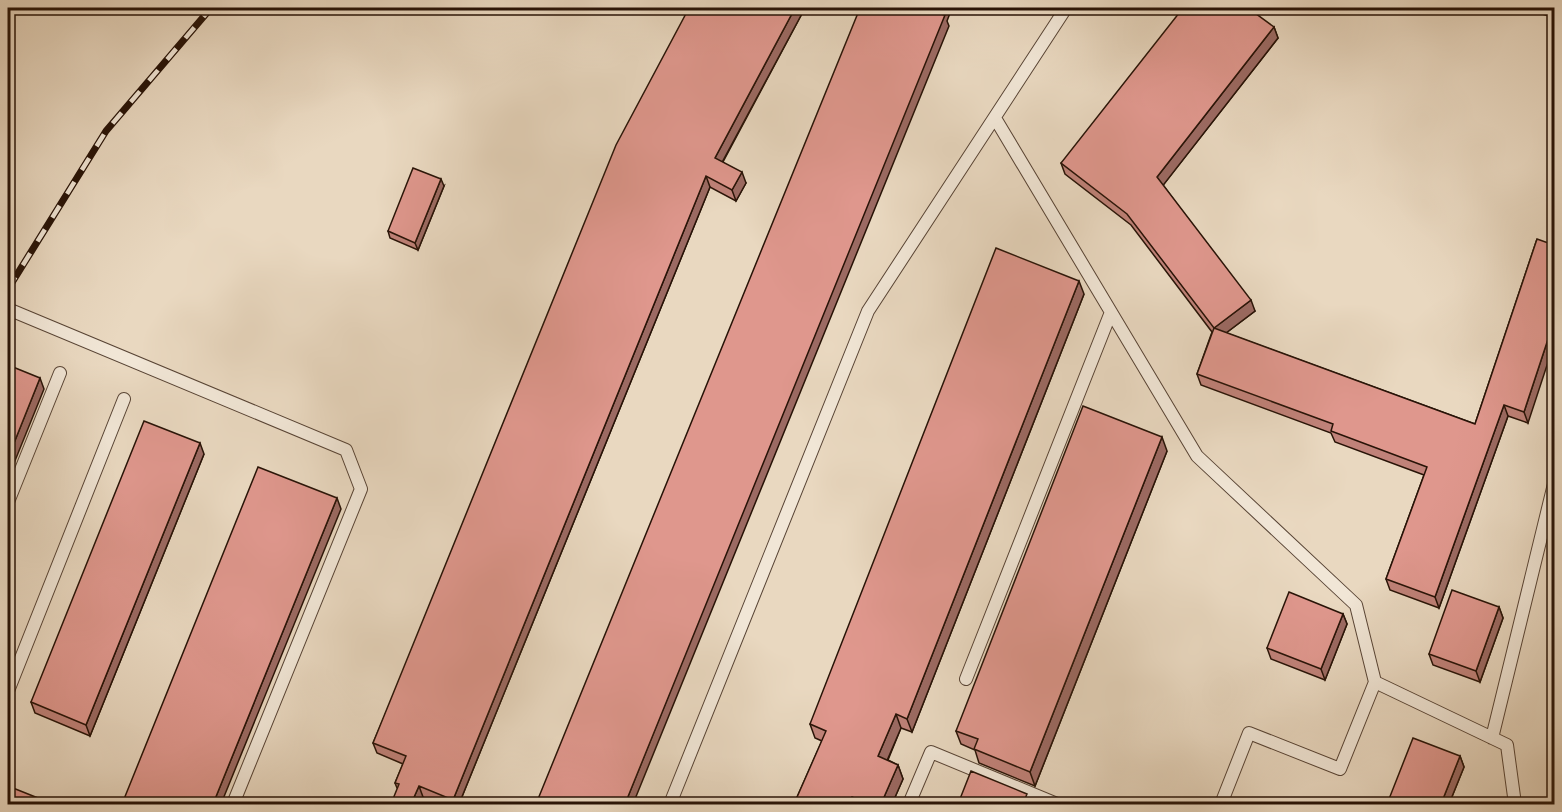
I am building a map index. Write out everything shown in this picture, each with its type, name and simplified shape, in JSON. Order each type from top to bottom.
[{"type":"lane","points":[[670,804],[868,311],[1066,8]]},
{"type":"lane","points":[[995,118],[1197,456],[1356,605],[1375,682],[1340,769],[1249,734],[1221,804]]},
{"type":"lane","points":[[8,309],[346,450],[361,489],[233,804]]},
{"type":"lane","points":[[966,680],[1111,312]]},
{"type":"lane","points":[[8,502],[60,373]]},
{"type":"lane","points":[[8,691],[124,399]]},
{"type":"lane","points":[[1492,738],[1554,484]]},
{"type":"lane","points":[[1375,682],[1507,745],[1515,804]]},
{"type":"lane","points":[[909,804],[931,752],[1057,804]]},
{"type":"building","points":[[689,8],[795,8],[715,158],[742,172],[732,190],[706,176],[453,800],[419,786],[411,804],[391,804],[399,784],[395,783],[406,756],[373,743],[616,145]]},
{"type":"building","points":[[860,8],[944,8],[941,14],[945,15],[625,804],[536,804]]},
{"type":"building","points":[[1183,8],[1248,8],[1274,27],[1157,177],[1251,300],[1214,328],[1127,214],[1061,163]]},
{"type":"building","points":[[413,168],[441,179],[415,243],[388,231]]},
{"type":"building","points":[[1537,239],[1554,245],[1554,321],[1524,412],[1504,405],[1435,597],[1386,579],[1427,467],[1331,431],[1333,424],[1197,374],[1214,328],[1475,424]]},
{"type":"building","points":[[996,248],[1079,281],[907,719],[896,714],[878,756],[898,765],[881,804],[869,804],[852,797],[849,804],[794,804],[826,731],[810,724]]},
{"type":"building","points":[[8,365],[40,378],[8,458]]},
{"type":"building","points":[[1083,406],[1162,437],[1030,772],[974,749],[978,739],[956,731]]},
{"type":"building","points":[[144,421],[200,443],[86,725],[31,702]]},
{"type":"building","points":[[258,467],[337,498],[213,804],[122,804]]},
{"type":"building","points":[[1452,590],[1499,607],[1476,671],[1429,654]]},
{"type":"building","points":[[1289,592],[1343,614],[1321,669],[1267,648]]},
{"type":"building","points":[[1413,738],[1460,756],[1441,804],[1403,804],[1389,799]]},
{"type":"building","points":[[971,771],[1027,794],[1025,799],[1039,804],[958,804]]},
{"type":"building","points":[[8,786],[53,804],[8,804]]},
{"type":"railway","points":[[8,289],[106,131],[211,8]]}]
